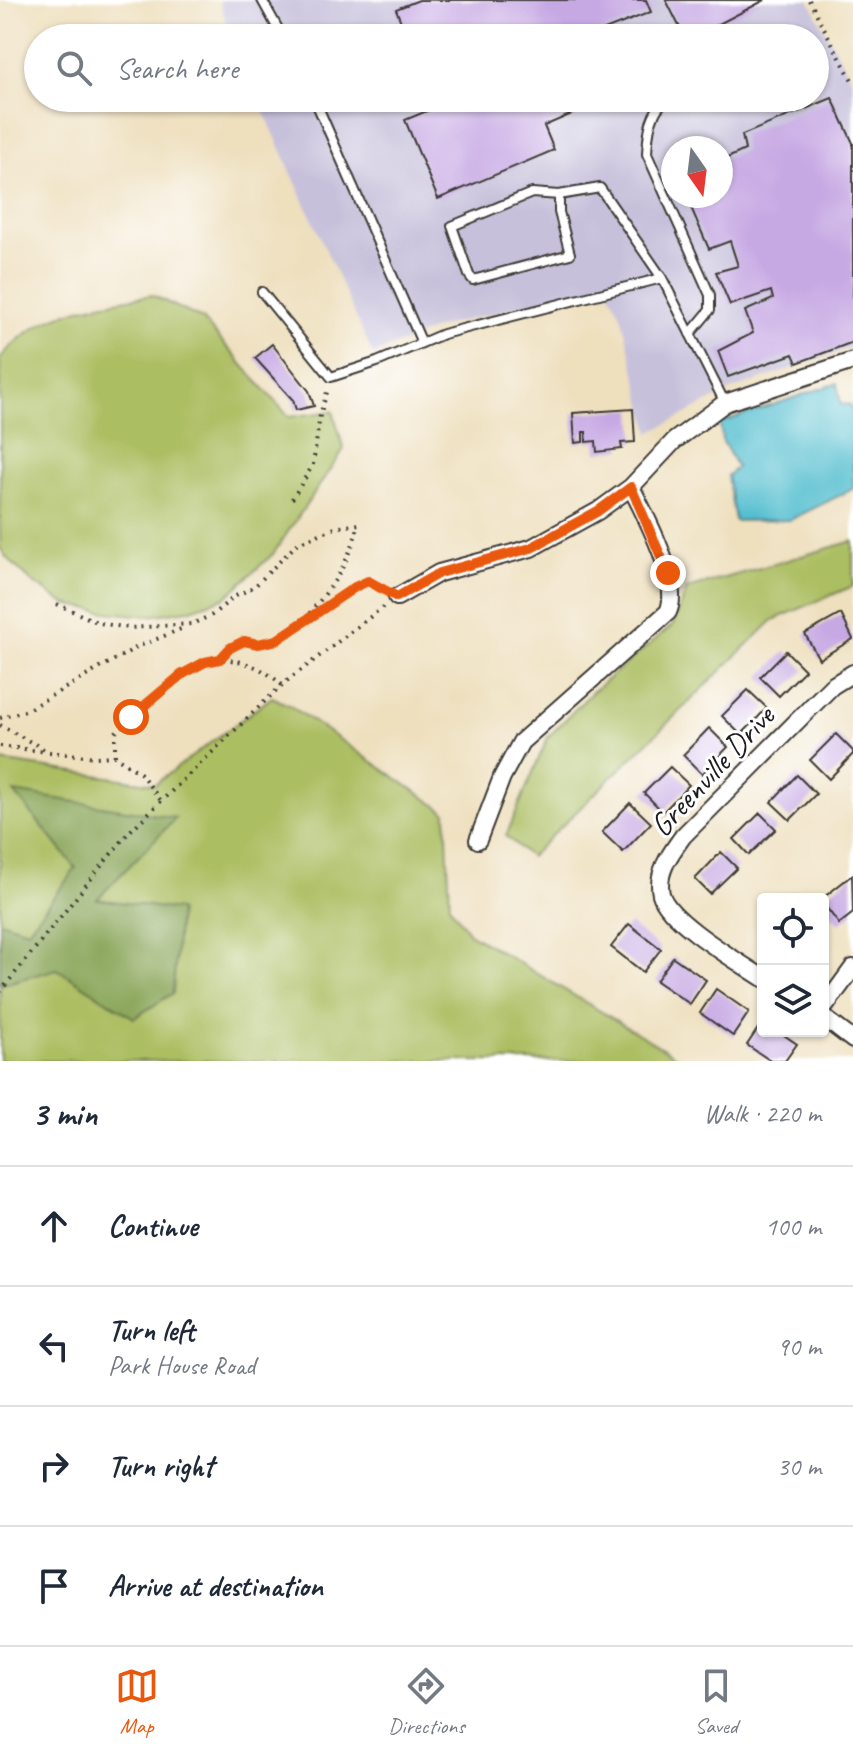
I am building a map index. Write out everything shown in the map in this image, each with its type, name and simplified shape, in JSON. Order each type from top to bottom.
[{"type":"street","points":[[397,597],[439,573],[531,548],[598,511],[631,487],[674,441],[725,403],[853,361]]},
{"type":"street","points":[[478,840],[502,777],[521,742],[668,612],[672,602],[668,573],[631,487]]},
{"type":"street","name":"Greenville Drive","points":[[757,974],[713,946],[668,908],[661,895],[660,880],[664,865],[683,836],[832,686],[853,673]]},
{"type":"street","points":[[829,1001],[853,968]]},
{"type":"street","points":[[829,1022],[853,1040]]},
{"type":"lane","points":[[262,0],[275,24]]},
{"type":"lane","points":[[320,112],[422,343]]},
{"type":"lane","points":[[654,112],[648,133],[647,154],[710,295],[710,310],[690,334]]},
{"type":"lane","points":[[559,195],[559,212],[570,254],[473,280],[469,275],[452,226],[532,193],[559,195],[600,188],[662,278],[725,403]]},
{"type":"lane","points":[[262,292],[331,377],[377,362],[443,334],[662,278]]},
{"type":"path","points":[[809,0],[822,24]]},
{"type":"path","points":[[829,37],[853,82]]},
{"type":"path","points":[[292,499],[313,465],[320,415],[331,377]]},
{"type":"path","points":[[0,718],[25,711],[137,647],[212,615],[234,597],[255,586],[298,543],[335,528],[359,524],[350,557],[329,590],[297,627]]},
{"type":"path","points":[[0,992],[128,833],[282,685],[397,597],[368,581],[277,640],[258,644],[244,641],[230,648],[220,659]]},
{"type":"path","points":[[57,604],[99,623],[129,628],[192,624]]},
{"type":"path","points":[[115,756],[115,733],[181,675],[205,662],[220,659],[244,661],[265,670],[282,685]]},
{"type":"path","points":[[0,725],[49,752]]},
{"type":"path","points":[[0,746],[95,757],[115,756],[140,773],[162,802]]},
{"type":"shaded area","points":[[219,0],[809,0],[822,24],[227,24]]},
{"type":"shaded area","points":[[829,37],[853,82],[853,347],[731,390],[650,433],[621,315],[606,285],[439,327],[373,355],[264,112],[829,112]]},
{"type":"green space","points":[[152,295],[202,319],[289,417],[333,411],[344,449],[273,554],[226,597],[188,610],[149,616],[65,604],[31,581],[0,548],[0,359],[31,330],[49,320],[89,307]]},
{"type":"green space","points":[[853,541],[853,586],[773,620],[530,857],[506,836],[548,737],[592,692],[673,625],[687,589]]},
{"type":"green space","points":[[272,697],[289,705],[446,812],[450,906],[469,933],[684,1061],[0,1061],[0,761],[155,784]]},
{"type":"green space","points":[[14,792],[176,818],[97,899],[179,910],[173,993],[134,1018],[57,969],[0,985],[0,921],[28,930],[76,868]]},
{"type":"water","points":[[837,383],[841,405],[850,404],[853,415],[853,489],[790,520],[735,521],[727,476],[737,467],[722,440],[720,423]]},
{"type":"building","points":[[419,0],[646,0],[651,12],[620,24],[402,24],[396,9]]},
{"type":"building","points":[[666,0],[765,0],[719,24],[678,24]]},
{"type":"building","points":[[832,98],[853,143],[853,342],[797,363],[793,354],[728,377],[718,351],[753,333],[745,311],[773,299],[771,291],[730,305],[716,272],[738,266],[730,241],[709,249],[691,208],[733,208],[733,156],[745,150],[742,135],[798,112],[829,112],[829,99]]},
{"type":"building","points":[[424,112],[577,112],[544,126],[554,150],[438,199],[405,120]]},
{"type":"building","points":[[272,344],[309,391],[314,406],[296,410],[293,400],[255,358]]},
{"type":"building","points":[[633,409],[635,442],[621,443],[622,449],[597,452],[596,441],[586,442],[586,432],[583,432],[583,442],[575,443],[573,413]]},
{"type":"building","points":[[841,614],[853,639],[819,659],[805,634]]},
{"type":"building","points":[[786,651],[805,670],[779,696],[760,677]]},
{"type":"building","points":[[748,690],[767,708],[741,735],[722,716]]},
{"type":"building","points":[[709,728],[728,747],[702,774],[683,755]]},
{"type":"building","points":[[836,734],[853,754],[829,779],[810,760]]},
{"type":"building","points":[[670,767],[689,785],[663,812],[644,793]]},
{"type":"building","points":[[797,775],[816,794],[790,820],[771,802]]},
{"type":"building","points":[[630,803],[651,823],[623,852],[602,832]]},
{"type":"building","points":[[760,813],[776,829],[749,855],[734,839]]},
{"type":"building","points":[[721,852],[737,868],[710,894],[695,879]]},
{"type":"building","points":[[852,875],[853,913],[839,924],[829,911],[829,893]]},
{"type":"building","points":[[629,924],[661,949],[643,972],[611,947]]},
{"type":"building","points":[[673,957],[706,980],[690,1004],[656,981]]},
{"type":"building","points":[[716,989],[749,1012],[733,1036],[700,1013]]},
{"type":"building","points":[[757,1030],[757,1037],[787,1037],[797,1044],[785,1061],[771,1061],[747,1045]]},
{"type":"route","points":[[131,717],[181,675],[205,662],[220,659],[230,648],[244,641],[258,644],[277,640],[368,581],[397,597],[439,573],[531,548],[598,511],[631,487],[668,573]]}]
